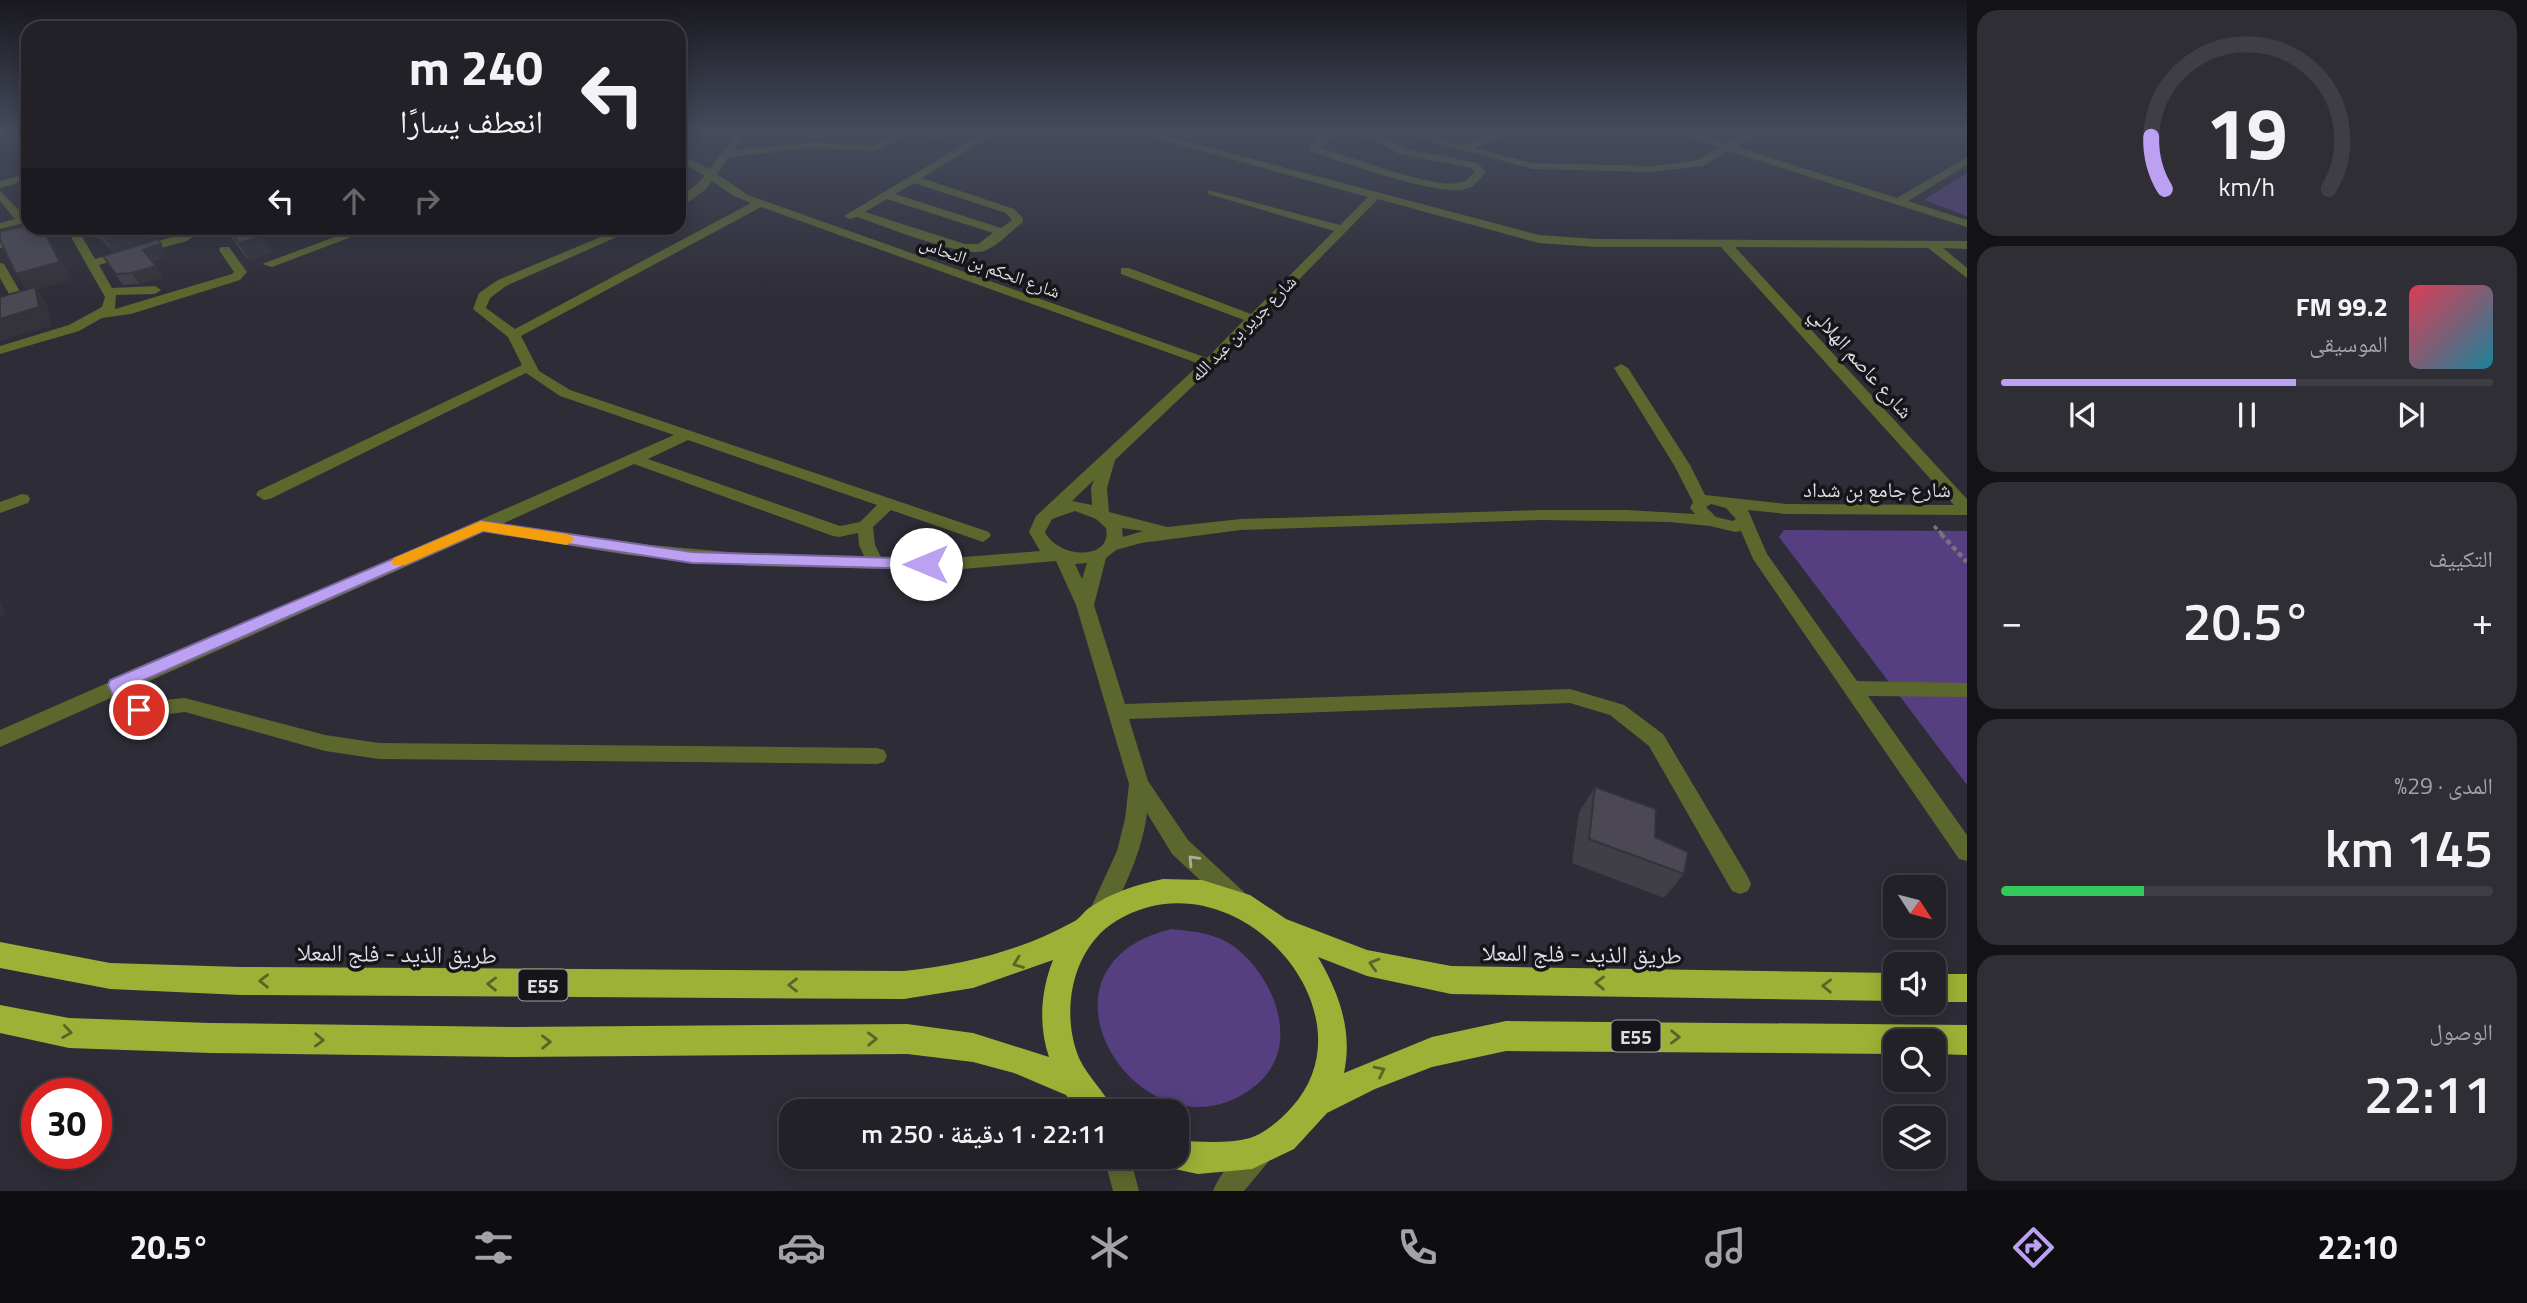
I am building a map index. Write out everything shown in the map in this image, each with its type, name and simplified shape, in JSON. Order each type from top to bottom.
[{"type":"highway","points":[[1088,1099],[1076,1084],[1059,1043],[1054,1003],[1061,965],[1079,933],[1099,914],[1131,896],[1167,889],[1206,892],[1244,905],[1276,927],[1308,963],[1328,1007],[1332,1056],[1318,1101],[1294,1130],[1261,1151],[1219,1161],[1189,1158]]},
{"type":"highway","name":"طريق الذيد - فلج المعلا","points":[[1276,927],[1367,963],[1451,980],[1883,987]]},
{"type":"highway","name":"طريق الذيد - فلج المعلا","points":[[0,955],[110,976],[534,985],[904,985],[951,981],[1001,969],[1037,955],[1079,933]]},
{"type":"highway","points":[[1946,988],[1967,988]]},
{"type":"highway","points":[[0,1019],[69,1033],[210,1038],[516,1042],[907,1039],[956,1042],[996,1050],[1038,1065],[1076,1084]]},
{"type":"highway","name":"E55","points":[[1318,1101],[1429,1051],[1467,1041],[1506,1036],[1967,1040]]},
{"type":"street","points":[[686,201],[700,188]]},
{"type":"street","name":"شارع الحكم بن النحاس","points":[[727,188],[760,203],[1209,363]]},
{"type":"street","points":[[831,228],[899,188]]},
{"type":"street","points":[[856,213],[964,248],[981,248],[1019,220],[1010,211],[939,188]]},
{"type":"street","points":[[1347,188],[1539,239],[1725,244],[1967,245]]},
{"type":"street","name":"شارع جرير بن عبد الله","points":[[1051,512],[1209,363],[1341,229],[1376,188]]},
{"type":"street","points":[[1422,188],[1428,192],[1441,188]]},
{"type":"street","points":[[1850,188],[1967,224]]},
{"type":"street","points":[[1897,202],[1921,188]]},
{"type":"street","points":[[1212,192],[1341,229]]},
{"type":"street","points":[[0,194],[21,216]]},
{"type":"street","points":[[887,195],[1004,233]]},
{"type":"street","points":[[514,335],[760,203]]},
{"type":"street","points":[[0,226],[21,221]]},
{"type":"street","points":[[0,244],[35,235]]},
{"type":"street","points":[[76,235],[107,292],[111,303],[105,312]]},
{"type":"street","points":[[90,264],[187,235]]},
{"type":"street","points":[[336,235],[340,239]]},
{"type":"street","points":[[268,264],[351,235]]},
{"type":"street","points":[[615,235],[495,287],[481,300],[479,309],[514,335],[528,367],[542,380],[565,393],[982,536]]},
{"type":"street","name":"شارع عاصم الهلالي","points":[[1725,244],[1967,510]]},
{"type":"street","points":[[1931,245],[1967,274]]},
{"type":"street","points":[[105,312],[126,311],[232,279],[240,272],[225,250]]},
{"type":"street","points":[[0,350],[74,328],[155,290],[236,266]]},
{"type":"street","points":[[0,267],[16,295],[0,306]]},
{"type":"street","points":[[1125,271],[1253,318]]},
{"type":"street","points":[[107,292],[155,290]]},
{"type":"street","points":[[264,495],[528,367]]},
{"type":"street","points":[[1621,368],[1682,465],[1700,503],[1700,513],[1759,555]]},
{"type":"street","points":[[0,739],[117,685],[688,435]]},
{"type":"street","points":[[634,459],[839,532],[865,526],[888,504]]},
{"type":"street","name":"شارع جرير بن عبد الله","points":[[1106,516],[1099,488],[1102,473],[1110,459]]},
{"type":"street","points":[[1682,465],[1724,501],[1739,509],[1759,555],[1967,852]]},
{"type":"street","points":[[0,508],[22,499]]},
{"type":"street","points":[[1650,516],[1700,503],[1724,501],[1786,509]]},
{"type":"street","points":[[1174,531],[1106,516],[1075,506],[1051,512],[1038,524],[1037,532],[1043,545],[1061,556],[1085,605],[1139,784],[1180,847],[1244,905]]},
{"type":"street","points":[[481,526],[692,557],[951,564],[1061,556],[1076,559],[1174,531],[1491,518],[1650,516],[1713,522],[1735,527],[1745,519],[1786,509]]},
{"type":"street","name":"شارع جامع بن شداد","points":[[1786,509],[1967,510]]},
{"type":"street","points":[[1085,605],[1092,571],[1115,528],[1106,516]]},
{"type":"street","points":[[865,526],[867,545],[876,564]]},
{"type":"street","points":[[839,532],[843,547],[840,563]]},
{"type":"street","points":[[992,560],[1037,532]]},
{"type":"street","points":[[117,685],[125,704],[139,710],[185,705],[325,743],[379,751],[877,756]]},
{"type":"street","points":[[1853,688],[1967,690]]},
{"type":"street","points":[[1117,712],[1570,696],[1594,699],[1629,716],[1656,740],[1740,884]]},
{"type":"street","points":[[1099,914],[1118,881],[1131,849],[1138,816],[1139,784]]},
{"type":"street","points":[[1226,1191],[1261,1151]]},
{"type":"street","points":[[1120,1169],[1126,1191]]},
{"type":"path","points":[[1919,510],[1967,562]]},
{"type":"shaded area","points":[[1944,188],[1967,188],[1967,216],[1924,200]]},
{"type":"shaded area","points":[[1784,530],[1967,531],[1967,785],[1779,537]]},
{"type":"shaded area","points":[[1171,929],[1210,935],[1232,945],[1260,974],[1278,1012],[1278,1052],[1270,1070],[1255,1086],[1214,1106],[1189,1104],[1189,1099],[1166,1099],[1139,1085],[1112,1055],[1099,1019],[1101,982],[1124,951]]},
{"type":"building","points":[[21,227],[21,235],[46,235],[60,262],[16,274],[0,240],[0,232]]},
{"type":"building","points":[[233,235],[263,236],[239,243]]},
{"type":"building","points":[[158,239],[161,244],[143,250],[156,266],[132,273],[116,274],[103,256]]},
{"type":"building","points":[[35,287],[39,307],[0,319],[0,297]]},
{"type":"building","points":[[1595,787],[1656,809],[1655,837],[1688,852],[1684,874],[1589,839]]},
{"type":"slow traffic","points":[[399,562],[481,526],[567,539]]},
{"type":"route","points":[[139,710],[125,704],[117,685],[481,526],[692,557],[752,561],[926,564]]}]
